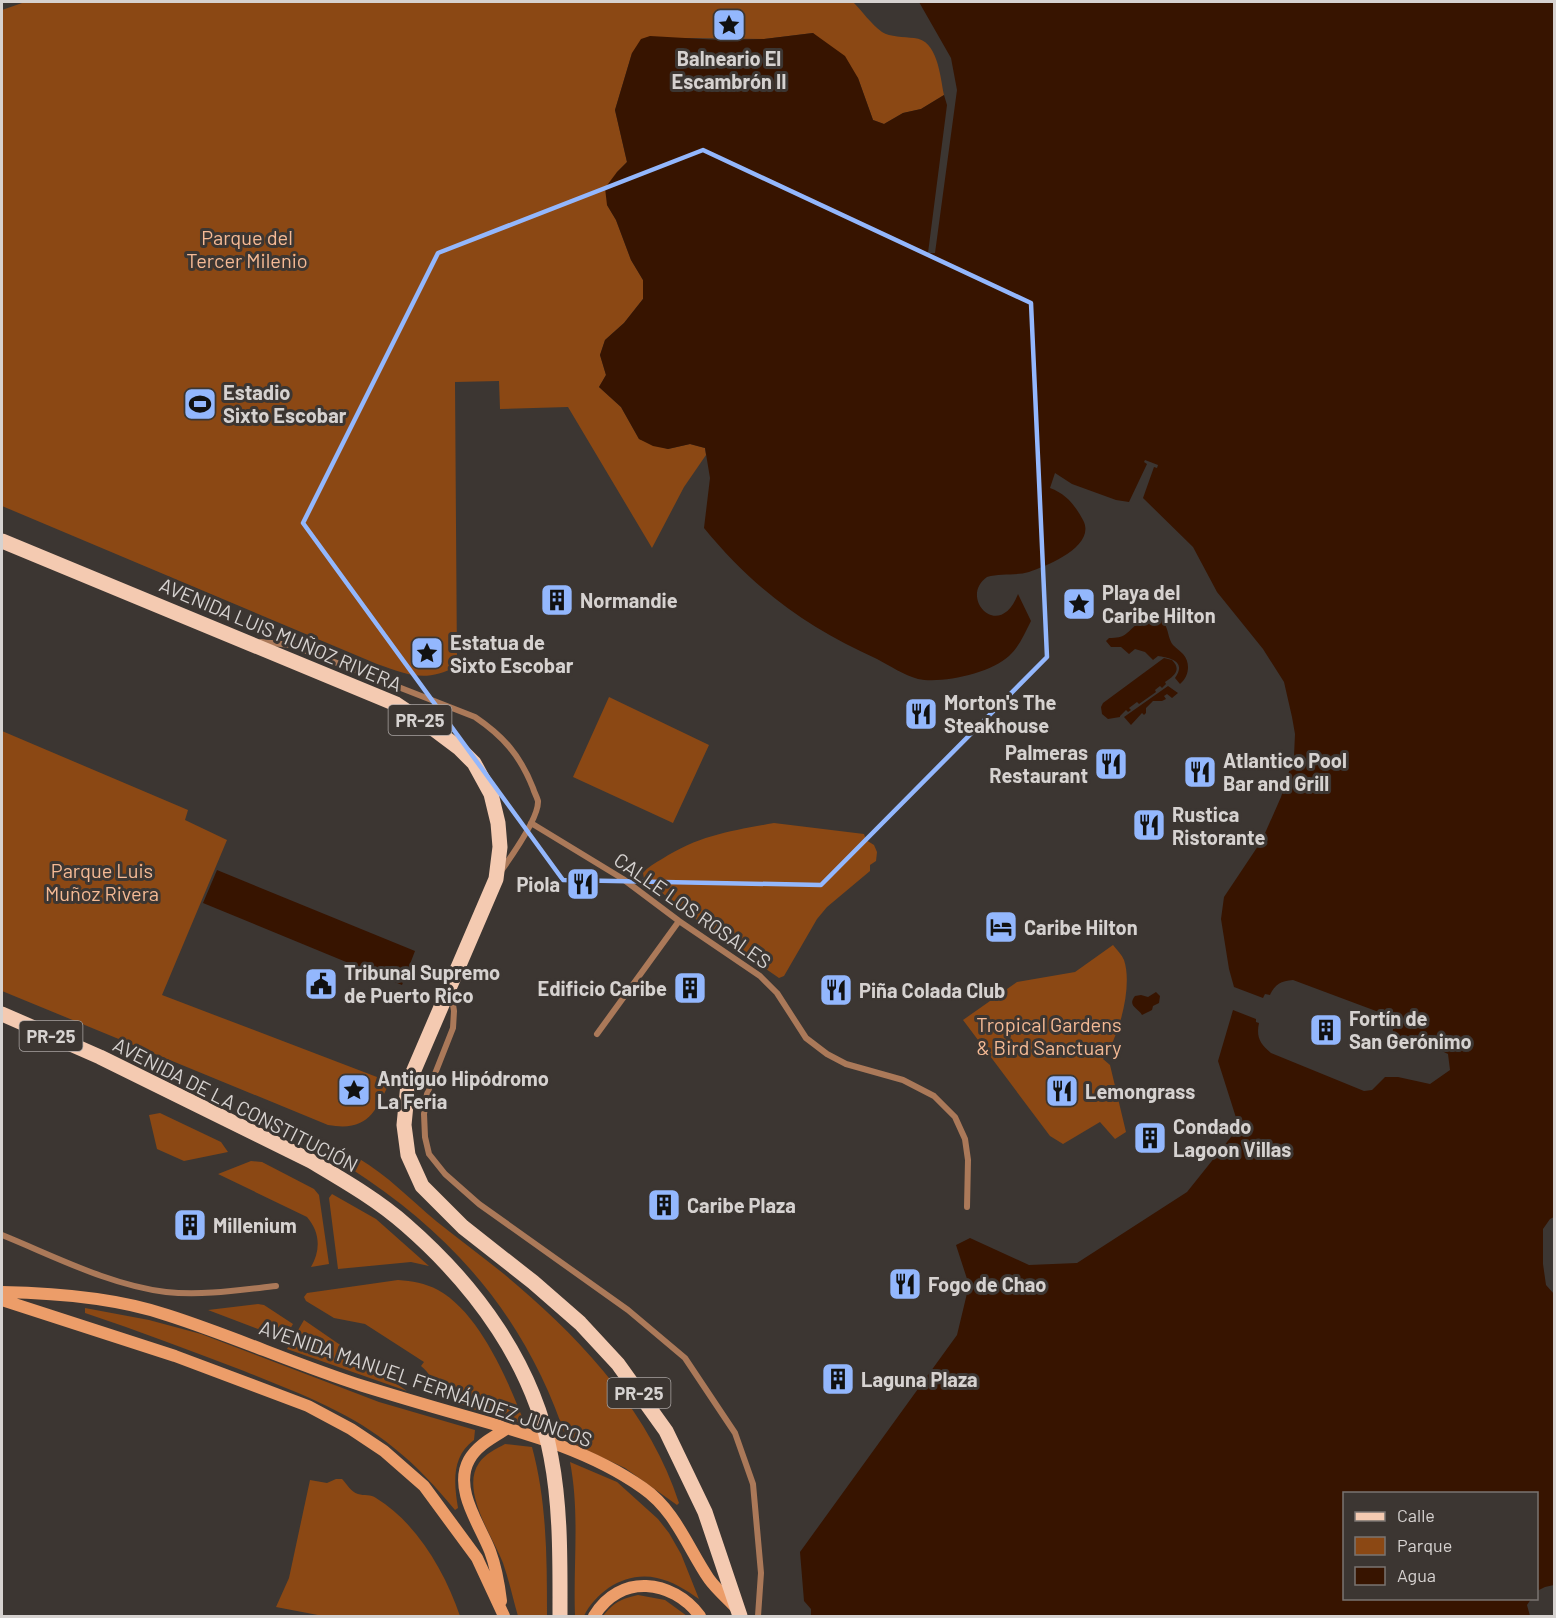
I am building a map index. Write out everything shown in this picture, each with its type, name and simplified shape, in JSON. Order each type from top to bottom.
[{"type":"main road","name":"AVENIDA LUIS MUÑOZ RIVERA","points":[[2,541],[396,704],[459,748],[474,763],[491,794],[498,823],[500,847],[496,879],[408,1084],[404,1125],[408,1155],[422,1186],[463,1227],[533,1282],[580,1323],[618,1364],[666,1431],[705,1512],[740,1614]]},
{"type":"main road","name":"AVENIDA DE LA CONSTITUCIÓN","points":[[2,1014],[100,1057],[311,1161],[340,1178],[406,1225],[465,1284],[501,1333],[524,1375],[542,1418],[551,1458],[559,1520],[560,1616]]},
{"type":"main road","name":"AVENIDA MANUEL FERNÁNDEZ JUNCOS","points":[[2,1292],[29,1292],[87,1299],[129,1305],[166,1314],[360,1385],[578,1451],[644,1488],[664,1507],[685,1536],[710,1580],[740,1614]]},
{"type":"main road","points":[[2,1300],[175,1356],[308,1406],[351,1429],[384,1451],[424,1486],[477,1558],[503,1613]]},
{"type":"main road","points":[[503,1613],[499,1580],[490,1550],[474,1521],[466,1496],[464,1473],[469,1459],[481,1445],[508,1428]]},
{"type":"main road","points":[[594,1617],[602,1604],[620,1590],[645,1585],[663,1589],[680,1598],[700,1617]]},
{"type":"street","points":[[244,640],[291,645],[475,717],[496,732],[513,750],[527,773],[538,802],[531,823],[496,879]]},
{"type":"street","name":"CALLE LOS ROSALES","points":[[531,823],[623,879],[679,921],[760,976],[777,993],[806,1038],[827,1054],[846,1064],[903,1080],[934,1096],[955,1117],[965,1139],[968,1160],[967,1207]]},
{"type":"street","points":[[597,1034],[679,921]]},
{"type":"street","points":[[450,988],[454,1011],[453,1028],[427,1094],[424,1114],[425,1137],[429,1154],[445,1174],[479,1204],[628,1310],[685,1358],[735,1433],[753,1484],[761,1573],[758,1617]]},
{"type":"street","points":[[2,1235],[84,1269],[131,1285],[166,1292],[210,1292],[276,1286]]},
{"type":"highlighted area","points":[[703,150],[1031,303],[1047,657],[821,885],[563,880],[303,523],[438,253]]},
{"type":"green space","name":"Parque del Tercer Milenio","points":[[25,2],[853,2],[885,34],[922,40],[928,45],[939,69],[944,95],[921,109],[903,113],[884,124],[873,120],[858,78],[813,33],[764,39],[687,38],[632,53],[615,110],[627,162],[617,172],[607,205],[616,220],[631,260],[643,280],[643,299],[624,323],[605,340],[600,355],[606,375],[599,387],[621,407],[639,439],[668,449],[690,444],[705,448],[706,455],[684,487],[652,548],[568,407],[500,409],[499,381],[455,382],[457,666],[436,674],[417,676],[377,664],[2,506],[2,10]]},
{"type":"green space","points":[[609,697],[709,745],[673,823],[573,777]]},
{"type":"green space","name":"Parque Luis Muñoz Rivera","points":[[2,731],[188,810],[185,820],[227,840],[162,995],[390,1082],[380,1102],[368,1117],[352,1125],[328,1125],[2,991]]},
{"type":"green space","points":[[774,823],[864,834],[866,840],[874,845],[877,852],[876,861],[870,865],[870,871],[827,907],[817,919],[784,976],[779,978],[711,931],[644,879],[643,873],[652,865],[689,844],[730,832]]},
{"type":"green space","name":"Tropical Gardens & Bird Sanctuary","points":[[1113,945],[1124,960],[1126,997],[1119,1025],[1103,1059],[1110,1065],[1126,1132],[1115,1139],[1100,1122],[1063,1144],[1050,1136],[963,1020],[1017,982],[1075,972]]},
{"type":"green space","points":[[160,1113],[221,1142],[228,1152],[184,1161],[157,1149],[149,1115]]},
{"type":"green space","points":[[358,1158],[389,1180],[508,1278],[544,1309],[592,1358],[614,1384],[652,1441],[667,1471],[679,1503],[677,1505],[625,1468],[567,1441],[532,1357],[484,1285],[423,1222],[350,1168]]},
{"type":"green space","points":[[251,1161],[262,1162],[314,1189],[319,1195],[329,1264],[311,1267],[318,1248],[318,1241],[315,1229],[307,1217],[218,1174]]},
{"type":"green space","points":[[332,1194],[376,1219],[429,1266],[411,1262],[338,1269],[329,1198]]},
{"type":"green space","points":[[398,1280],[418,1283],[438,1290],[467,1315],[491,1350],[525,1424],[479,1411],[458,1402],[437,1385],[421,1366],[424,1362],[365,1324],[334,1318],[306,1301],[304,1297],[307,1293]]},
{"type":"green space","points":[[264,1305],[293,1324],[284,1339],[208,1310]]},
{"type":"green space","points":[[85,1308],[149,1320],[201,1334],[379,1402],[475,1430],[474,1440],[461,1454],[456,1471],[458,1508],[455,1510],[426,1477],[394,1448],[341,1413],[244,1371],[85,1313]]},
{"type":"green space","points":[[304,1320],[407,1391],[287,1349]]},
{"type":"green space","points":[[505,1444],[532,1447],[543,1510],[547,1616],[518,1616],[503,1563],[476,1500],[473,1486],[474,1474],[479,1463],[487,1454]]},
{"type":"green space","points":[[570,1462],[617,1482],[658,1519],[681,1554],[699,1599],[663,1579],[635,1577],[624,1580],[605,1591],[584,1616],[575,1616],[575,1500]]},
{"type":"green space","points":[[342,1479],[356,1493],[374,1497],[391,1508],[417,1535],[438,1566],[460,1616],[323,1616],[276,1607],[289,1578],[310,1480],[327,1483]]},
{"type":"green space","points":[[638,1595],[665,1600],[687,1616],[603,1616],[618,1602]]},
{"type":"water","points":[[919,2],[1554,2],[1554,1217],[1543,1229],[1543,1264],[1546,1285],[1554,1294],[1554,1585],[1538,1590],[1538,1492],[1343,1492],[1343,1600],[1530,1600],[1527,1605],[1530,1616],[811,1616],[811,1609],[804,1601],[800,1552],[957,1335],[969,1285],[956,1245],[970,1238],[1029,1265],[1077,1263],[1187,1192],[1239,1127],[1218,1061],[1233,1010],[1256,1019],[1259,1023],[1260,1040],[1271,1053],[1364,1091],[1372,1090],[1385,1077],[1398,1077],[1430,1084],[1450,1070],[1448,1054],[1423,1042],[1398,1044],[1391,1041],[1394,1024],[1384,1014],[1293,980],[1279,984],[1270,995],[1265,994],[1263,998],[1234,987],[1221,919],[1224,897],[1262,840],[1281,797],[1294,756],[1295,734],[1284,682],[1263,649],[1217,592],[1193,547],[1143,498],[1154,467],[1157,468],[1158,465],[1145,460],[1147,464],[1129,502],[1116,500],[1072,484],[1055,473],[1050,488],[1070,501],[1077,510],[1085,529],[1083,538],[1068,554],[1058,560],[1024,573],[987,577],[979,585],[977,595],[979,604],[984,611],[992,615],[1001,615],[1010,608],[1018,594],[1031,621],[1019,644],[1001,662],[979,672],[940,680],[918,679],[851,647],[804,620],[742,570],[704,528],[710,478],[705,448],[690,444],[668,449],[653,446],[639,439],[621,407],[599,387],[606,375],[600,355],[605,340],[624,323],[643,299],[643,280],[631,260],[616,220],[607,205],[605,188],[627,162],[615,110],[632,53],[641,39],[650,36],[720,40],[764,39],[813,33],[845,56],[858,78],[873,120],[884,124],[903,113],[921,109],[944,95],[947,105],[928,253],[935,253],[957,90],[951,58]]},
{"type":"water","points":[[1151,617],[1165,624],[1173,645],[1186,658],[1188,670],[1180,684],[1175,678],[1179,668],[1176,661],[1158,656],[1153,660],[1145,652],[1135,649],[1129,654],[1121,647],[1111,647],[1106,641],[1109,638],[1122,636]]},
{"type":"water","points":[[1164,658],[1172,660],[1177,670],[1162,688],[1160,686],[1155,690],[1156,692],[1139,704],[1137,702],[1129,708],[1131,710],[1128,712],[1126,710],[1120,717],[1108,719],[1102,714],[1103,703]]},
{"type":"water","points":[[1168,686],[1178,693],[1172,698],[1167,694],[1164,696],[1166,699],[1162,701],[1153,701],[1146,708],[1146,713],[1144,715],[1142,713],[1131,725],[1124,717]]},
{"type":"water","points":[[217,870],[415,951],[402,985],[203,903]]},
{"type":"water","points":[[1156,992],[1160,996],[1159,1003],[1142,1015],[1133,1005],[1133,999],[1141,995],[1148,997]]},
{"type":"place","name":"Balneario El Escambrón II","points":[[729,25]]},
{"type":"place","name":"Estadio Sixto Escobar","points":[[200,404]]},
{"type":"place","name":"Normandie","points":[[557,600]]},
{"type":"place","name":"Playa del Caribe Hilton","points":[[1079,604]]},
{"type":"place","name":"Estatua de Sixto Escobar","points":[[427,653]]},
{"type":"place","name":"Morton's The Steakhouse","points":[[921,714]]},
{"type":"place","name":"Palmeras Restaurant","points":[[1111,764]]},
{"type":"place","name":"Atlantico Pool Bar and Grill","points":[[1200,772]]},
{"type":"place","name":"Rustica Ristorante","points":[[1149,825]]},
{"type":"place","name":"Piola","points":[[583,884]]},
{"type":"place","name":"Caribe Hilton","points":[[1001,927]]},
{"type":"place","name":"Tribunal Supremo de Puerto Rico","points":[[321,984]]},
{"type":"place","name":"Edificio Caribe","points":[[690,988]]},
{"type":"place","name":"Piña Colada Club","points":[[836,990]]},
{"type":"place","name":"Fortín de San Gerónimo","points":[[1326,1030]]},
{"type":"place","name":"Antiguo Hipódromo La Feria","points":[[354,1090]]},
{"type":"place","name":"Lemongrass","points":[[1062,1091]]},
{"type":"place","name":"Condado Lagoon Villas","points":[[1150,1138]]},
{"type":"place","name":"Caribe Plaza","points":[[664,1205]]},
{"type":"place","name":"Millenium","points":[[190,1225]]},
{"type":"place","name":"Fogo de Chao","points":[[905,1284]]},
{"type":"place","name":"Laguna Plaza","points":[[838,1379]]}]
